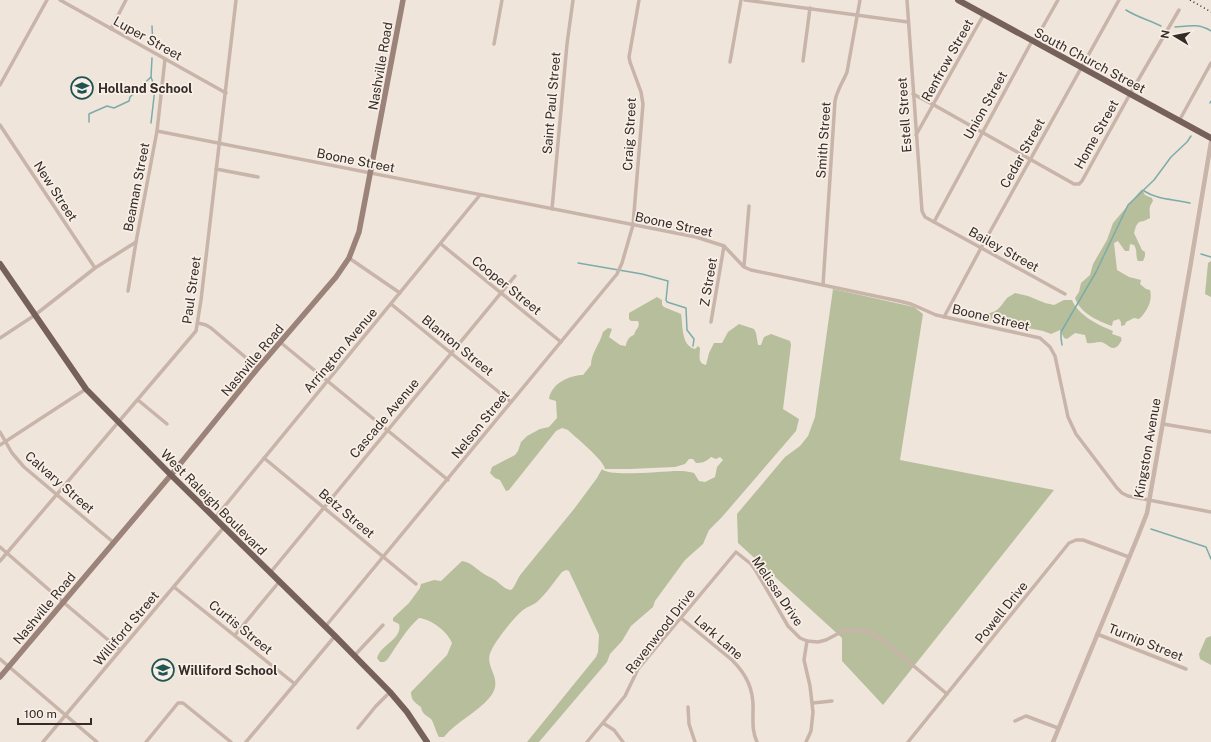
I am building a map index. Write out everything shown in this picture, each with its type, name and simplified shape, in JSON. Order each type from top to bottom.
[{"type":"main road","name":"Nashville Road","points":[[0,677],[336,277],[350,258],[359,232],[403,0]]},
{"type":"main road","name":"South Church Street","points":[[958,0],[1211,138]]},
{"type":"main road","name":"West Raleigh Boulevard","points":[[0,264],[86,389],[390,692],[407,712],[427,742]]},
{"type":"street","points":[[0,85],[47,0]]},
{"type":"street","name":"Luper Street","points":[[60,0],[226,93]]},
{"type":"street","points":[[111,29],[126,0]]},
{"type":"street","name":"Paul Street","points":[[0,561],[196,331],[226,93],[236,0]]},
{"type":"street","points":[[494,44],[502,0]]},
{"type":"street","name":"Saint Paul Street","points":[[552,209],[567,44],[573,0]]},
{"type":"street","name":"Craig Street","points":[[633,225],[643,98],[629,57],[639,0]]},
{"type":"street","points":[[730,62],[741,0]]},
{"type":"street","points":[[745,0],[774,2],[908,22]]},
{"type":"street","name":"Smith Street","points":[[823,285],[836,93],[847,72],[860,0]]},
{"type":"street","name":"Estell Street","points":[[907,0],[922,211],[925,217],[934,222]]},
{"type":"street","name":"Union Street","points":[[934,222],[1032,41],[1037,36],[1058,0]]},
{"type":"street","name":"Cedar Street","points":[[944,317],[1119,0]]},
{"type":"street","points":[[803,61],[810,8]]},
{"type":"street","name":"Home Street","points":[[1031,159],[1074,184],[1079,184],[1082,181],[1179,10]]},
{"type":"street","name":"Renfrow Street","points":[[916,135],[984,14]]},
{"type":"street","name":"Beaman Street","points":[[0,338],[35,315],[95,268],[136,242],[157,131],[165,59]]},
{"type":"street","points":[[1179,121],[1211,63]]},
{"type":"street","points":[[913,94],[1031,159]]},
{"type":"street","name":"New Street","points":[[0,125],[95,268]]},
{"type":"street","name":"Boone Street","points":[[157,131],[696,237],[724,246],[744,267],[751,270],[911,304],[944,317],[1040,338],[1053,351],[1057,362],[1068,417],[1076,434],[1117,488],[1128,496],[1211,512]]},
{"type":"street","name":"Kingston Avenue","points":[[1053,742],[1143,524],[1163,424],[1211,142]]},
{"type":"street","points":[[216,169],[258,176]]},
{"type":"street","name":"Arrington Avenue","points":[[215,518],[480,195]]},
{"type":"street","points":[[744,267],[749,206]]},
{"type":"street","name":"Bailey Street","points":[[934,222],[1065,294]]},
{"type":"street","name":"Nelson Street","points":[[325,627],[617,274],[622,263],[633,225]]},
{"type":"street","points":[[128,291],[136,242]]},
{"type":"street","name":"Cooper Street","points":[[441,244],[561,342]]},
{"type":"street","name":"Z Street","points":[[711,322],[724,246]]},
{"type":"street","points":[[350,258],[400,293]]},
{"type":"street","name":"Cascade Avenue","points":[[270,573],[515,276]]},
{"type":"street","name":"Blanton Street","points":[[391,304],[511,402]]},
{"type":"street","points":[[198,324],[206,325],[211,328],[258,368]]},
{"type":"street","points":[[280,342],[448,480]]},
{"type":"street","points":[[0,445],[86,389]]},
{"type":"street","points":[[138,400],[167,424]]},
{"type":"street","points":[[1163,424],[1211,432]]},
{"type":"street","name":"Calvary Street","points":[[0,432],[19,462],[113,542]]},
{"type":"street","name":"Betz Street","points":[[264,458],[416,584]]},
{"type":"street","name":"Williford Street","points":[[43,742],[224,527]]},
{"type":"street","name":"Powell Drive","points":[[908,742],[1069,543],[1076,540],[1083,540],[1129,557]]},
{"type":"street","points":[[0,547],[62,602],[120,650]]},
{"type":"street","name":"Ravenwood Drive","points":[[587,742],[625,696],[638,669],[736,552]]},
{"type":"street","name":"Melissa Drive","points":[[736,552],[756,571],[788,626],[800,638],[807,641],[822,641],[843,631],[852,630],[870,632],[884,641],[947,694]]},
{"type":"street","points":[[235,635],[279,582]]},
{"type":"street","name":"Curtis Street","points":[[174,587],[295,684]]},
{"type":"street","name":"Lark Lane","points":[[681,618],[732,660],[748,681],[753,699],[753,728],[757,742]]},
{"type":"street","points":[[354,656],[383,625]]},
{"type":"street","name":"Turnip Street","points":[[1098,634],[1186,669]]},
{"type":"street","points":[[246,742],[335,636]]},
{"type":"street","points":[[806,742],[811,731],[813,703],[804,660],[807,641]]},
{"type":"street","points":[[0,659],[97,742]]},
{"type":"street","points":[[358,728],[390,692]]},
{"type":"street","points":[[813,703],[832,701]]},
{"type":"street","points":[[146,742],[178,703],[183,703],[231,742]]},
{"type":"street","points":[[688,707],[689,724],[694,742]]},
{"type":"street","points":[[1015,721],[1026,716],[1058,728]]},
{"type":"street","points":[[603,723],[614,730],[623,742]]},
{"type":"green space","points":[[1142,189],[1145,195],[1152,198],[1153,201],[1150,208],[1150,218],[1139,222],[1134,233],[1142,250],[1145,252],[1143,261],[1138,261],[1134,245],[1130,244],[1129,251],[1125,251],[1118,241],[1114,243],[1117,270],[1129,277],[1141,280],[1140,284],[1146,289],[1150,290],[1151,298],[1145,313],[1139,319],[1134,318],[1126,322],[1125,325],[1121,326],[1119,319],[1113,321],[1112,326],[1090,316],[1081,308],[1075,298],[1079,292],[1081,283],[1090,275],[1093,264],[1107,240],[1113,223]]},
{"type":"green space","points":[[1211,261],[1211,297],[1205,294],[1208,263]]},
{"type":"green space","points":[[833,289],[914,307],[923,314],[900,460],[1054,490],[883,705],[842,661],[842,638],[738,543],[737,514],[785,457],[800,446],[808,436],[815,417]]},
{"type":"green space","points":[[1015,293],[1054,305],[1064,300],[1072,300],[1084,315],[1095,323],[1113,331],[1112,334],[1121,337],[1122,340],[1115,348],[1112,348],[1100,342],[1087,343],[1085,335],[1075,333],[1067,339],[1064,338],[1060,330],[1051,334],[1043,331],[962,315],[969,313],[986,314],[996,311],[1007,298]]},
{"type":"green space","points":[[657,297],[662,300],[662,305],[664,307],[681,314],[685,340],[690,347],[695,349],[698,346],[700,348],[700,361],[706,365],[709,353],[714,343],[722,343],[728,332],[739,324],[754,329],[758,345],[761,345],[764,337],[771,334],[790,341],[791,345],[783,409],[799,419],[796,431],[709,530],[703,544],[685,560],[655,601],[653,607],[631,626],[622,641],[610,654],[607,662],[539,742],[527,742],[596,657],[598,652],[599,635],[569,571],[566,570],[562,572],[547,592],[537,602],[526,608],[517,616],[497,640],[489,657],[495,679],[494,690],[490,697],[479,708],[449,731],[444,737],[439,737],[431,719],[423,713],[421,707],[414,701],[411,692],[447,655],[452,643],[447,635],[434,623],[419,618],[406,632],[387,660],[380,662],[377,658],[379,653],[398,634],[399,624],[393,621],[393,618],[409,603],[420,588],[421,584],[434,580],[441,581],[462,561],[471,564],[504,587],[511,590],[521,574],[574,509],[602,469],[607,472],[616,473],[685,471],[694,473],[699,481],[705,482],[715,477],[717,467],[723,460],[720,457],[716,459],[711,457],[706,461],[698,463],[696,463],[693,459],[689,459],[685,464],[675,467],[605,469],[600,460],[589,449],[568,430],[562,428],[556,431],[509,490],[506,491],[500,480],[495,478],[490,473],[492,467],[515,455],[521,442],[527,436],[540,429],[549,427],[557,418],[556,401],[549,399],[550,394],[562,381],[578,375],[583,375],[591,365],[592,356],[603,332],[608,328],[612,329],[609,337],[620,345],[626,346],[627,341],[634,335],[639,325],[638,321],[631,321],[629,319],[629,313]]},
{"type":"green space","points":[[1211,636],[1211,665],[1200,659],[1199,654],[1206,638]]},
{"type":"waterway","points":[[1126,10],[1134,15],[1161,26]]},
{"type":"waterway","points":[[152,26],[153,46]]},
{"type":"waterway","points":[[1175,27],[1198,26],[1207,28],[1211,31]]},
{"type":"waterway","points":[[151,123],[155,88],[151,77],[152,58]]},
{"type":"waterway","points":[[89,122],[89,114],[107,106],[114,108],[129,101],[130,97],[151,77]]},
{"type":"waterway","points":[[1062,345],[1061,332],[1096,272],[1128,205],[1154,180],[1171,157],[1187,142],[1191,136]]},
{"type":"waterway","points":[[1144,191],[1160,198],[1190,203]]},
{"type":"waterway","points":[[1201,254],[1211,257]]},
{"type":"waterway","points":[[578,263],[642,274],[668,281],[666,300],[667,302],[686,308],[687,330],[694,339],[693,346]]},
{"type":"waterway","points":[[1151,529],[1206,547],[1211,559]]},
{"type":"railway","points":[[1190,0],[1211,12]]},
{"type":"place","name":"Holland School","points":[[82,88]]},
{"type":"place","name":"Williford School","points":[[163,670]]}]
